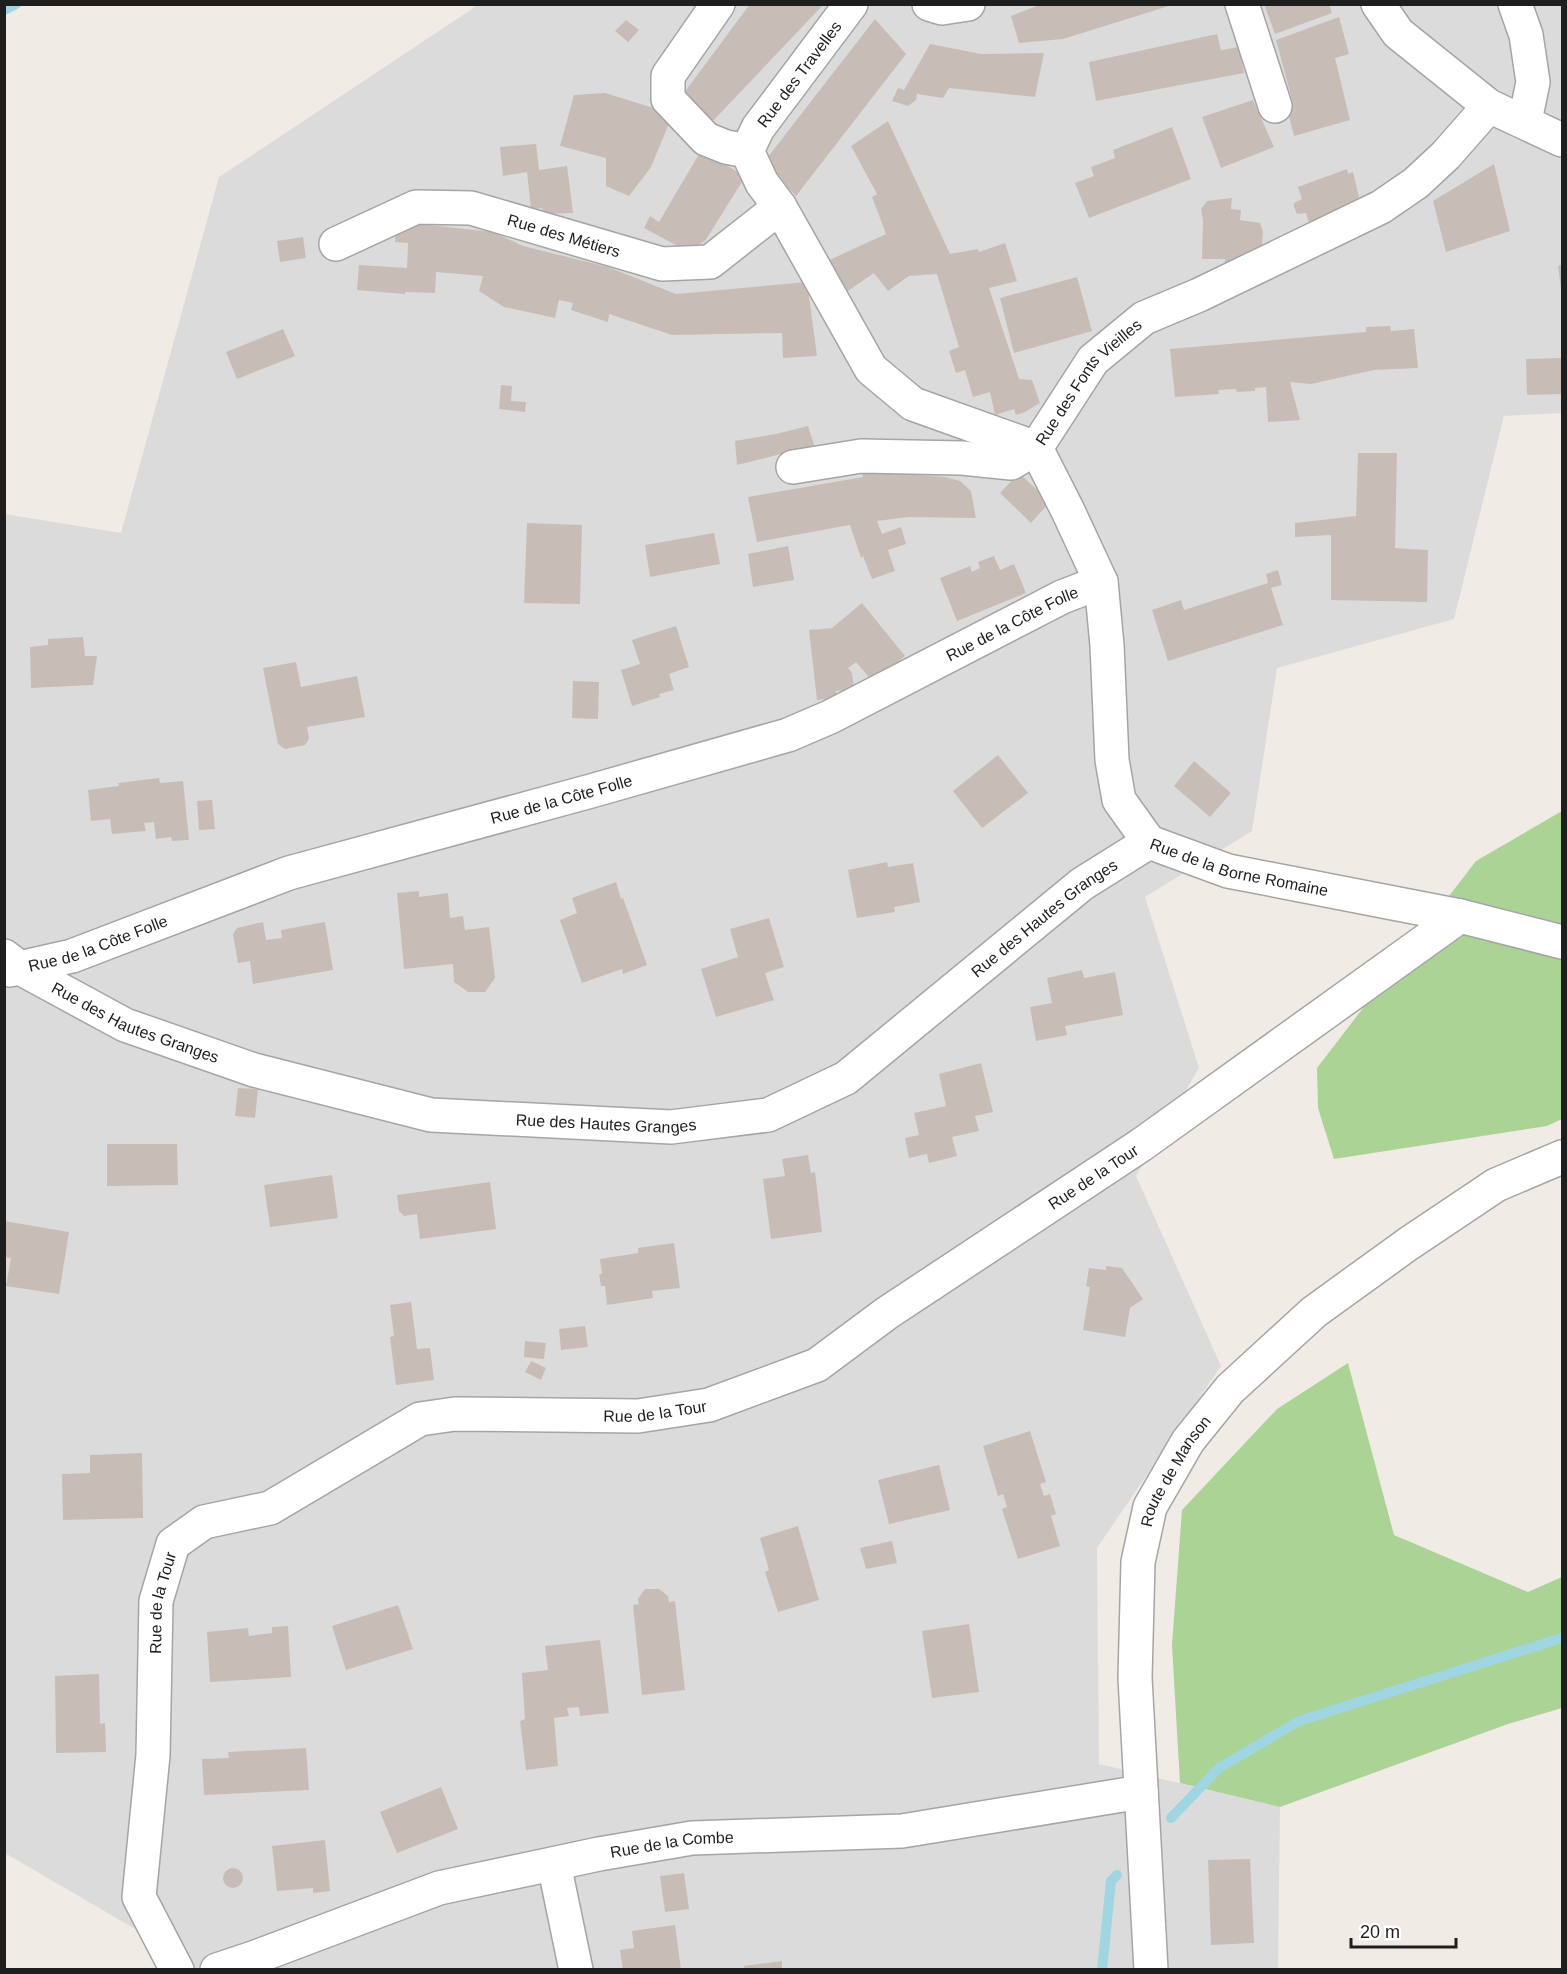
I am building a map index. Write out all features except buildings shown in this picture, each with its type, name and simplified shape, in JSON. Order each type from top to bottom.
[{"type":"street","points":[[718,4],[668,76],[668,99],[706,139],[726,147],[747,151],[762,183],[780,207]]},
{"type":"street","name":"Rue des Travelles","points":[[747,151],[758,128],[851,4]]},
{"type":"street","points":[[928,4],[942,8],[968,4]]},
{"type":"street","points":[[1242,4],[1275,106]]},
{"type":"street","points":[[1378,4],[1398,33],[1489,106],[1563,140]]},
{"type":"street","points":[[1515,4],[1526,35],[1533,82],[1525,121]]},
{"type":"street","name":"Rue des Fonts Vieilles","points":[[780,207],[871,369],[913,404],[1036,448],[1093,360],[1144,318],[1199,295],[1381,207],[1416,183],[1439,162],[1489,106]]},
{"type":"street","name":"Rue des Métiers","points":[[336,244],[416,207],[471,208],[662,264],[710,262],[780,207]]},
{"type":"street","points":[[792,467],[861,456],[962,458],[1011,463],[1036,448]]},
{"type":"street","name":"Rue de la Borne Romaine","points":[[1036,448],[1101,582],[1107,645],[1112,760],[1119,800],[1149,842],[1228,871],[1460,916],[1563,942]]},
{"type":"street","name":"Rue de la Côte Folle","points":[[10,965],[72,956],[289,873],[788,735],[830,717],[1062,597],[1101,582]]},
{"type":"street","name":"Rue des Hautes Granges","points":[[10,965],[125,1025],[254,1070],[431,1115],[671,1127],[768,1114],[846,1078],[1082,884],[1149,842]]},
{"type":"street","name":"Rue de la Tour","points":[[177,1970],[139,1898],[153,1755],[156,1601],[173,1544],[204,1522],[270,1508],[420,1419],[455,1414],[638,1416],[709,1405],[818,1365],[887,1313],[1141,1145],[1460,916]]},
{"type":"street","name":"Route de Manson","points":[[1151,1970],[1135,1678],[1138,1562],[1150,1507],[1188,1441],[1230,1389],[1314,1312],[1408,1244],[1496,1185],[1563,1157]]},
{"type":"street","name":"Rue de la Combe","points":[[217,1970],[439,1888],[554,1863],[692,1838],[902,1831],[1141,1792]]},
{"type":"street","points":[[554,1863],[576,1970]]},
{"type":"shaded area","points":[[478,5],[1562,5],[1562,413],[1504,416],[1454,619],[1277,668],[1252,831],[1145,897],[1199,1068],[1136,1176],[1221,1366],[1097,1548],[1099,1764],[1280,1807],[1278,1969],[179,1969],[166,1947],[5,1853],[4,514],[121,533],[219,177]]},
{"type":"green space","points":[[1562,811],[1562,1119],[1547,1126],[1334,1159],[1318,1108],[1317,1068],[1476,861]]},
{"type":"green space","points":[[1348,1363],[1394,1535],[1528,1592],[1562,1577],[1562,1708],[1508,1724],[1280,1807],[1180,1783],[1172,1645],[1182,1510],[1277,1409]]},
{"type":"waterway","points":[[4,10],[16,4]]},
{"type":"waterway","points":[[1171,1818],[1219,1768],[1299,1721],[1562,1638]]},
{"type":"waterway","points":[[1102,1970],[1111,1881],[1117,1875]]}]
